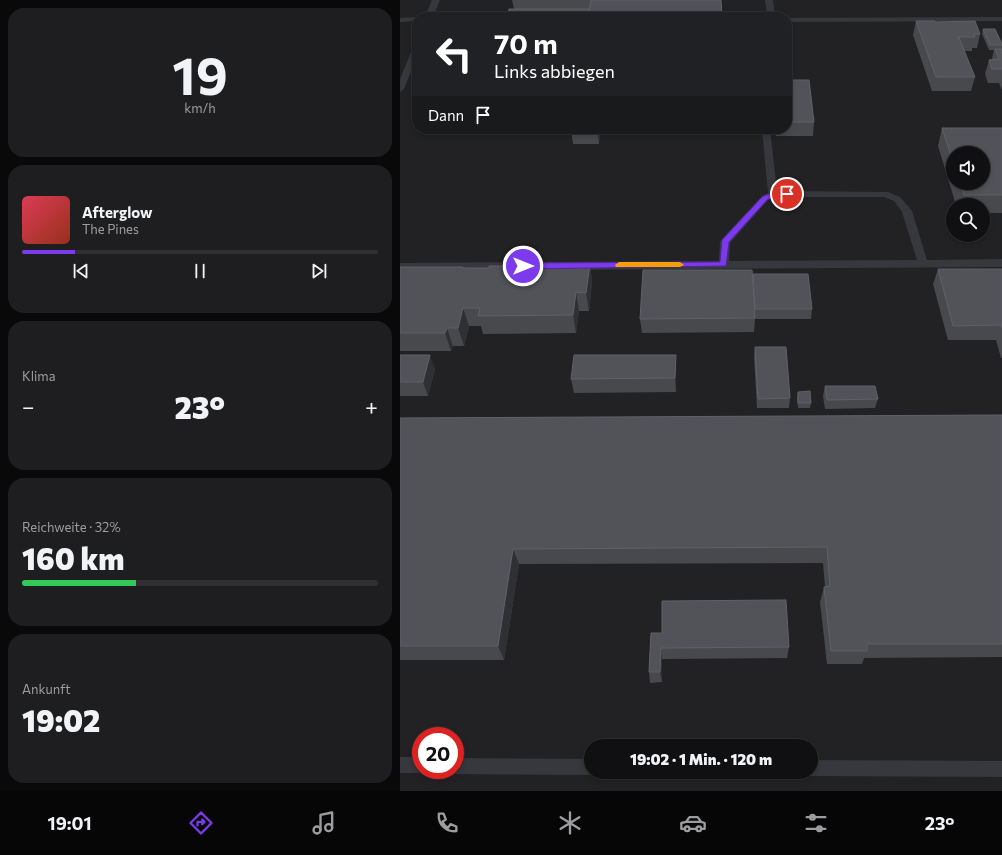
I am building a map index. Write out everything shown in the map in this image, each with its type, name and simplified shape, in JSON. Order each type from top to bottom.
[{"type":"lane","points":[[431,12],[436,0]]},
{"type":"lane","points":[[769,0],[770,12]]},
{"type":"lane","points":[[792,20],[1002,19]]},
{"type":"lane","points":[[400,20],[412,20]]},
{"type":"lane","points":[[400,89],[412,59]]},
{"type":"lane","points":[[767,134],[773,194]]},
{"type":"lane","points":[[724,264],[725,242],[764,198],[773,194],[885,194],[897,199],[906,211],[923,263]]},
{"type":"lane","points":[[400,267],[1002,263]]},
{"type":"lane","points":[[400,765],[412,766]]},
{"type":"lane","points":[[464,766],[584,767]]},
{"type":"lane","points":[[818,768],[1002,769]]},
{"type":"shaded area","points":[[400,0],[1002,0],[1002,791],[400,791]]},
{"type":"building","points":[[591,0],[721,0],[722,12],[589,12]]},
{"type":"building","points":[[509,9],[590,9],[589,12],[508,12]]},
{"type":"building","points":[[916,21],[975,21],[980,34],[974,34],[975,37],[957,37],[959,38],[975,77],[936,77]]},
{"type":"building","points":[[983,29],[995,29],[1002,45],[990,45]]},
{"type":"building","points":[[995,49],[1002,49],[1002,69],[992,69],[989,60],[999,59]]},
{"type":"building","points":[[792,80],[809,80],[814,122],[792,122]]},
{"type":"building","points":[[942,128],[1002,128],[1002,195],[964,195],[962,190],[990,190],[990,146],[948,146]]},
{"type":"building","points":[[580,264],[590,264],[586,293],[576,292],[573,315],[478,316],[480,308],[463,308],[458,328],[447,328],[445,333],[400,333],[400,267],[489,268],[489,266],[580,266]]},
{"type":"building","points":[[938,269],[1002,269],[1002,328],[1001,325],[953,326]]},
{"type":"building","points":[[643,270],[752,270],[755,318],[640,319]]},
{"type":"building","points":[[753,274],[808,274],[812,309],[755,309]]},
{"type":"building","points":[[755,347],[786,347],[790,398],[758,399]]},
{"type":"building","points":[[400,355],[430,355],[423,382],[400,382]]},
{"type":"building","points":[[574,355],[676,355],[675,378],[571,379]]},
{"type":"building","points":[[825,386],[875,386],[878,399],[827,400]]},
{"type":"building","points":[[810,391],[811,403],[798,403],[798,392]]},
{"type":"building","points":[[1002,415],[1002,644],[867,644],[867,651],[831,651],[824,587],[830,586],[827,547],[513,549],[498,646],[400,646],[400,418]]},
{"type":"building","points":[[786,600],[789,647],[661,648],[660,672],[649,672],[651,633],[662,633],[662,601]]},
{"type":"slow traffic","points":[[619,265],[680,265]]},
{"type":"route","points":[[523,266],[724,264],[725,242],[764,198],[773,194],[787,194]]}]
